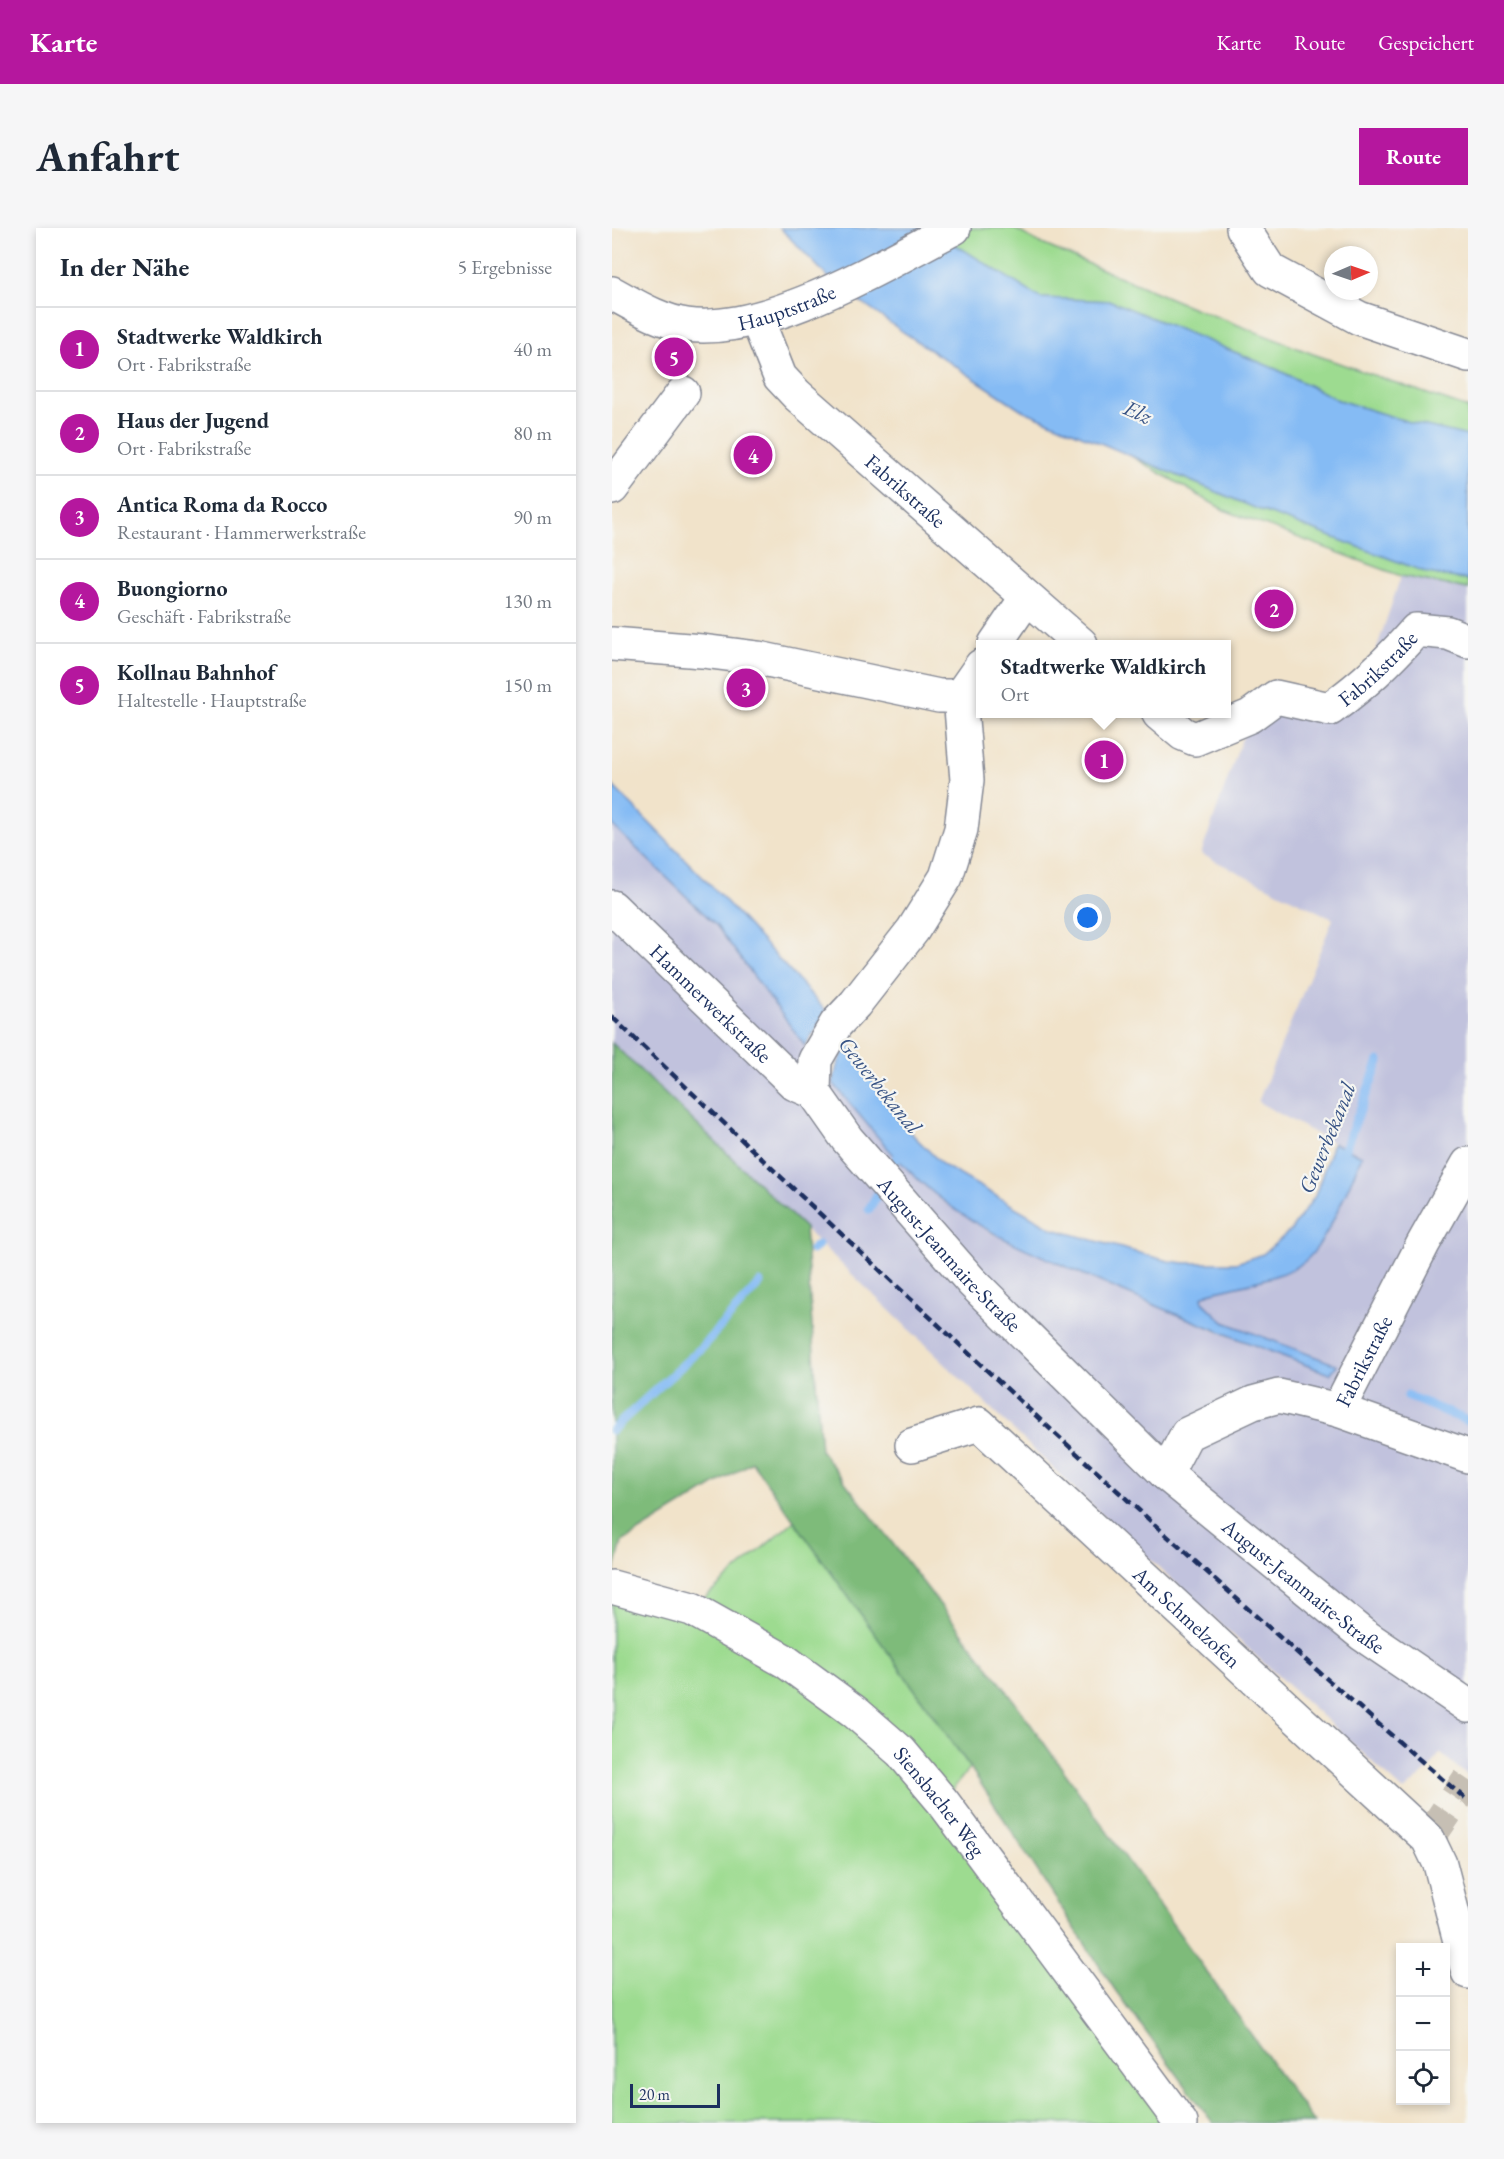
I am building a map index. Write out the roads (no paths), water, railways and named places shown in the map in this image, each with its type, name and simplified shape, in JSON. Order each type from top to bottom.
[{"type":"street","name":"Hauptstraße","points":[[612,293],[652,315],[687,325],[742,323],[833,290],[954,228]]},
{"type":"street","points":[[1243,228],[1270,270],[1359,318],[1468,354]]},
{"type":"street","name":"Fabrikstraße","points":[[757,319],[780,377],[797,395],[1075,640]]},
{"type":"street","points":[[612,488],[683,393]]},
{"type":"street","points":[[998,640],[1027,597]]},
{"type":"street","name":"Fabrikstraße","points":[[1164,718],[1183,734],[1195,739],[1250,716],[1276,698],[1330,709],[1365,683],[1392,658],[1416,630],[1448,633],[1468,642]]},
{"type":"street","points":[[612,644],[758,658],[939,696],[960,696]]},
{"type":"street","points":[[815,1076],[836,1024],[855,1004],[913,930],[946,877],[962,830],[967,780],[960,696],[976,673]]},
{"type":"street","name":"Hammerwerkstraße","points":[[612,907],[795,1084],[815,1076]]},
{"type":"street","name":"August-Jeanmaire-Straße","points":[[815,1076],[847,1139],[972,1282],[1166,1474],[1362,1634],[1468,1706]]},
{"type":"street","name":"Fabrikstraße","points":[[1166,1474],[1187,1434],[1253,1403],[1279,1396],[1338,1410],[1423,1244],[1468,1164]]},
{"type":"street","points":[[1338,1410],[1468,1456]]},
{"type":"street","name":"Am Schmelzofen","points":[[912,1445],[979,1424],[1428,1839],[1454,1869],[1468,1972]]},
{"type":"street","name":"Siensbacher Weg","points":[[612,1587],[692,1610],[785,1661],[855,1712],[901,1752],[943,1802],[1180,2123]]},
{"type":"water","name":"Elz","points":[[780,228],[929,228],[1040,298],[1111,301],[1278,370],[1338,400],[1409,422],[1468,436],[1468,580],[1428,573],[1255,508],[1022,410],[903,332],[835,284]]},
{"type":"water","points":[[612,785],[723,898],[827,1012],[805,1046],[716,925],[612,825]]},
{"type":"water","points":[[848,1041],[901,1123],[943,1165],[1053,1229],[1168,1261],[1236,1263],[1263,1254],[1291,1230],[1315,1196],[1333,1143],[1362,1156],[1330,1227],[1314,1252],[1305,1261],[1272,1277],[1209,1293],[1202,1297],[1203,1302],[1224,1322],[1337,1365],[1330,1374],[1199,1323],[1021,1246],[989,1231],[959,1212],[929,1189],[899,1161],[833,1083],[837,1066]]},
{"type":"waterway","name":"Gewerbekanal","points":[[1341,1159],[1379,1061]]},
{"type":"waterway","points":[[887,1176],[896,1159],[905,1150]]},
{"type":"waterway","points":[[869,1209],[881,1188]]},
{"type":"waterway","points":[[812,1250],[818,1245]]},
{"type":"waterway","points":[[612,1430],[699,1350],[760,1283]]},
{"type":"waterway","name":"Gewerbekanal","points":[[1408,1396],[1468,1421]]},
{"type":"tunnel","points":[[1428,1839],[1468,1780]]},
{"type":"railway","points":[[612,1017],[1035,1415],[1249,1610],[1468,1801]]},
{"type":"place","name":"Kollnau Bahnhof","points":[[674,357]]},
{"type":"place","name":"Buongiorno","points":[[753,455]]},
{"type":"place","name":"Haus der Jugend","points":[[1274,609]]},
{"type":"place","name":"Antica Roma da Rocco","points":[[746,688]]},
{"type":"place","name":"Stadtwerke Waldkirch","points":[[1104,760]]}]
